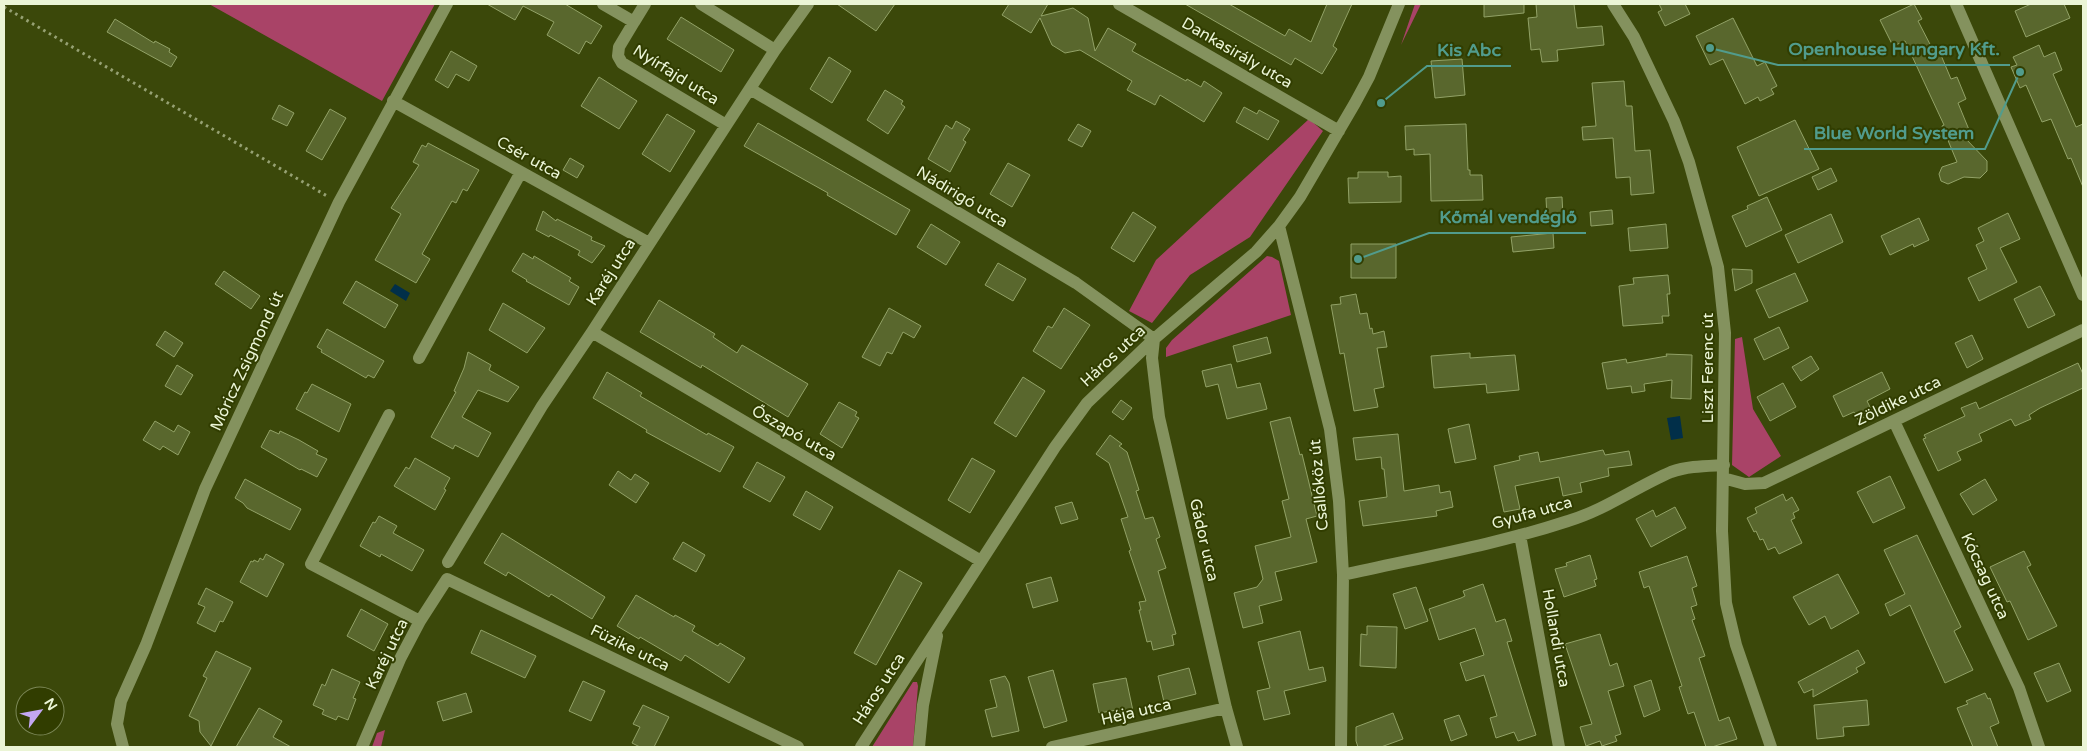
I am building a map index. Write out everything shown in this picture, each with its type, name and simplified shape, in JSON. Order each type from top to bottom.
[{"type":"street","name":"Móricz Zsigmond út","points":[[123,747],[117,724],[121,701],[146,645],[204,490],[339,202],[447,4]]},
{"type":"street","name":"Nyírfajd utca","points":[[603,4],[634,22]]},
{"type":"street","name":"Nyírfajd utca","points":[[645,4],[619,47],[618,56],[622,63],[726,125]]},
{"type":"street","points":[[701,4],[775,50]]},
{"type":"street","name":"Karéj utca","points":[[448,562],[542,406],[775,50],[808,4]]},
{"type":"street","name":"Dankasirály utca","points":[[1119,4],[1339,131]]},
{"type":"street","name":"Háros utca","points":[[862,747],[1055,447],[1087,403],[1154,339],[1256,252],[1279,226],[1300,197],[1369,77],[1399,4]]},
{"type":"street","name":"Liszt Ferenc út","points":[[1613,4],[1634,37],[1674,121],[1689,162],[1718,267],[1726,333],[1722,531],[1726,603],[1736,645],[1771,747]]},
{"type":"street","points":[[1956,4],[2083,295]]},
{"type":"street","name":"Nádirigó utca","points":[[750,89],[1076,283],[1154,339]]},
{"type":"street","name":"Csér utca","points":[[393,101],[649,243]]},
{"type":"street","points":[[419,358],[521,172]]},
{"type":"street","name":"Csallóköz út","points":[[1279,226],[1330,429],[1339,502],[1343,575],[1341,747]]},
{"type":"street","name":"Zöldike utca","points":[[1723,478],[1745,484],[1764,483],[2083,330]]},
{"type":"street","name":"Őszapó utca","points":[[592,332],[981,561]]},
{"type":"street","name":"Gádor utca","points":[[1154,339],[1152,358],[1159,417],[1226,708],[1238,747]]},
{"type":"street","points":[[389,415],[311,564],[420,622]]},
{"type":"street","name":"Kócsag utca","points":[[1894,421],[2019,688],[2039,747]]},
{"type":"street","name":"Gyufa utca","points":[[1343,575],[1520,535],[1570,521],[1594,512],[1672,472],[1695,466],[1724,465]]},
{"type":"street","name":"Hollandi utca","points":[[1520,535],[1559,747]]},
{"type":"street","name":"Karéj utca","points":[[362,747],[400,659],[447,579]]},
{"type":"street","name":"Füzike utca","points":[[447,579],[798,747]]},
{"type":"street","points":[[919,747],[923,705],[939,627]]},
{"type":"street","name":"Héja utca","points":[[1052,747],[1226,708]]},
{"type":"path","points":[[4,7],[339,202]]},
{"type":"shaded area","points":[[209,4],[435,4],[382,101]]},
{"type":"shaded area","points":[[1415,4],[1421,4],[1401,45]]},
{"type":"shaded area","points":[[1309,119],[1323,131],[1250,237],[1190,275],[1152,323],[1129,311],[1156,260]]},
{"type":"shaded area","points":[[1267,256],[1279,261],[1291,315],[1166,357],[1166,348],[1172,340]]},
{"type":"shaded area","points":[[1742,337],[1753,409],[1781,456],[1749,477],[1732,465],[1735,339]]},
{"type":"shaded area","points":[[913,682],[917,682],[918,686],[913,747],[872,747]]},
{"type":"shaded area","points":[[385,730],[381,747],[372,747],[377,733]]},
{"type":"water","points":[[395,284],[410,293],[406,301],[390,291]]},
{"type":"water","points":[[1680,416],[1683,438],[1671,440],[1667,418]]},
{"type":"building","points":[[487,4],[565,4],[602,26],[591,44],[586,41],[579,54],[547,35],[554,22],[523,6],[515,20]]},
{"type":"building","points":[[837,4],[895,4],[876,31]]},
{"type":"building","points":[[1009,4],[1048,4],[1041,16],[1073,8],[1088,18],[1095,51],[1108,28],[1136,44],[1132,51],[1186,81],[1187,79],[1201,87],[1204,81],[1222,93],[1204,122],[1160,95],[1155,105],[1127,90],[1132,81],[1080,50],[1065,53],[1052,45],[1040,18],[1031,33],[1002,15]]},
{"type":"building","points":[[1185,4],[1229,4],[1285,36],[1289,29],[1311,42],[1327,4],[1352,4],[1333,46],[1337,49],[1322,74],[1295,58],[1291,65]]},
{"type":"building","points":[[1484,4],[1524,4],[1524,13],[1484,17]]},
{"type":"building","points":[[1536,4],[1574,4],[1577,28],[1602,26],[1604,45],[1557,50],[1558,61],[1542,62],[1540,49],[1531,50],[1528,18],[1537,17]]},
{"type":"building","points":[[1659,4],[1685,4],[1690,14],[1665,26],[1658,12],[1662,10]]},
{"type":"building","points":[[1914,4],[1922,19],[1918,21],[1933,50],[1938,48],[1951,79],[1957,77],[1966,99],[1958,103],[1972,137],[1966,139],[1987,161],[1987,171],[1980,178],[1964,177],[1948,184],[1941,181],[1939,174],[1942,167],[1957,162],[1942,126],[1944,125],[1905,41],[1893,46],[1880,20]]},
{"type":"building","points":[[2031,4],[2064,4],[2070,18],[2026,37],[2015,11]]},
{"type":"building","points":[[681,17],[734,50],[721,72],[667,39]]},
{"type":"building","points":[[1733,18],[1757,66],[1765,62],[1777,86],[1771,89],[1774,94],[1760,101],[1758,97],[1745,104],[1723,59],[1710,65],[1696,36]]},
{"type":"building","points":[[115,19],[154,43],[155,41],[170,49],[169,52],[177,57],[171,67],[107,32]]},
{"type":"building","points":[[2039,45],[2044,57],[2055,52],[2062,70],[2053,74],[2076,127],[2083,124],[2083,187],[2071,158],[2068,159],[2051,119],[2042,122],[2026,85],[2020,88],[2011,67],[2017,65],[2013,57]]},
{"type":"building","points":[[451,51],[477,66],[469,81],[456,74],[448,88],[435,80]]},
{"type":"building","points":[[829,57],[851,71],[832,103],[810,89]]},
{"type":"building","points":[[1462,59],[1465,95],[1435,98],[1431,61]]},
{"type":"building","points":[[599,77],[637,101],[619,129],[581,106]]},
{"type":"building","points":[[1624,81],[1626,106],[1632,106],[1635,151],[1650,150],[1654,193],[1631,195],[1630,177],[1616,178],[1613,138],[1583,140],[1582,127],[1596,126],[1592,83]]},
{"type":"building","points":[[885,90],[903,101],[901,104],[905,107],[888,134],[867,120]]},
{"type":"building","points":[[279,105],[294,113],[287,126],[272,119]]},
{"type":"building","points":[[1244,107],[1257,114],[1259,110],[1279,121],[1268,140],[1236,122]]},
{"type":"building","points":[[330,109],[346,118],[322,160],[306,151]]},
{"type":"building","points":[[667,114],[695,131],[670,172],[642,154]]},
{"type":"building","points":[[1795,120],[1819,169],[1759,196],[1737,147]]},
{"type":"building","points":[[956,121],[970,129],[963,140],[966,142],[950,172],[928,159],[946,125],[952,129]]},
{"type":"building","points":[[758,123],[910,210],[896,235],[827,195],[828,193],[744,146]]},
{"type":"building","points":[[1078,124],[1091,131],[1082,147],[1068,140]]},
{"type":"building","points":[[1466,124],[1468,170],[1470,170],[1470,175],[1482,175],[1483,200],[1431,201],[1430,154],[1414,155],[1414,149],[1406,150],[1405,126]]},
{"type":"building","points":[[428,143],[479,170],[467,191],[463,189],[456,203],[452,201],[422,254],[430,259],[416,283],[375,260],[401,214],[391,208],[419,165],[413,162],[422,145],[426,147]]},
{"type":"building","points":[[570,158],[584,166],[577,178],[563,170]]},
{"type":"building","points":[[1008,163],[1030,175],[1012,207],[990,194]]},
{"type":"building","points":[[1831,168],[1837,181],[1818,190],[1812,177]]},
{"type":"building","points":[[1358,172],[1388,172],[1388,177],[1401,176],[1401,202],[1349,203],[1348,178],[1358,178]]},
{"type":"building","points":[[1562,197],[1563,216],[1547,217],[1546,198]]},
{"type":"building","points":[[1767,197],[1782,230],[1746,247],[1732,216],[1748,209],[1747,206]]},
{"type":"building","points":[[1612,210],[1613,224],[1591,226],[1590,212]]},
{"type":"building","points":[[543,211],[556,221],[557,219],[592,237],[591,240],[605,246],[592,263],[578,255],[580,251],[550,235],[549,237],[536,230]]},
{"type":"building","points":[[1133,212],[1156,227],[1134,262],[1111,248]]},
{"type":"building","points":[[2008,213],[2020,239],[2000,248],[2017,282],[1979,301],[1968,278],[1987,269],[1976,245],[1984,241],[1978,228]]},
{"type":"building","points":[[1831,214],[1843,242],[1798,263],[1785,235]]},
{"type":"building","points":[[1919,218],[1929,240],[1914,247],[1913,244],[1890,255],[1881,236]]},
{"type":"building","points":[[931,224],[960,242],[946,265],[917,247]]},
{"type":"building","points":[[1666,224],[1668,248],[1630,251],[1628,228]]},
{"type":"building","points":[[1553,233],[1554,248],[1513,252],[1511,237]]},
{"type":"building","points":[[1351,244],[1396,244],[1396,278],[1351,278]]},
{"type":"building","points":[[523,253],[533,259],[534,256],[571,278],[569,281],[579,287],[569,305],[512,271]]},
{"type":"building","points":[[998,263],[1026,279],[1013,301],[985,285]]},
{"type":"building","points":[[1732,269],[1752,270],[1752,283],[1735,291]]},
{"type":"building","points":[[224,271],[260,296],[251,309],[215,284]]},
{"type":"building","points":[[1795,273],[1808,301],[1769,318],[1756,290]]},
{"type":"building","points":[[1668,275],[1670,294],[1667,294],[1669,316],[1662,316],[1663,323],[1623,326],[1619,286],[1634,284],[1633,278]]},
{"type":"building","points":[[356,281],[398,305],[385,328],[343,303]]},
{"type":"building","points":[[2040,286],[2055,315],[2028,328],[2014,299]]},
{"type":"building","points":[[1356,294],[1360,314],[1367,313],[1370,329],[1372,328],[1373,334],[1384,331],[1387,347],[1377,348],[1384,387],[1374,389],[1378,407],[1354,411],[1344,353],[1340,354],[1331,305],[1341,304],[1340,297]]},
{"type":"building","points":[[659,300],[715,334],[713,337],[737,353],[742,345],[808,384],[788,417],[702,365],[701,368],[640,332]]},
{"type":"building","points":[[503,303],[545,328],[527,353],[489,330]]},
{"type":"building","points":[[889,308],[921,326],[914,338],[903,332],[892,354],[887,352],[880,366],[862,357]]},
{"type":"building","points":[[1064,308],[1090,325],[1061,369],[1033,351],[1048,326],[1052,328]]},
{"type":"building","points":[[1779,327],[1789,348],[1764,360],[1754,339]]},
{"type":"building","points":[[327,329],[384,361],[374,378],[368,375],[366,378],[321,352],[322,350],[317,347]]},
{"type":"building","points":[[165,331],[183,343],[174,357],[156,345]]},
{"type":"building","points":[[1972,335],[1983,359],[1967,368],[1955,343]]},
{"type":"building","points":[[1267,337],[1271,353],[1237,362],[1233,346]]},
{"type":"building","points":[[468,352],[491,365],[489,370],[519,387],[508,402],[478,390],[462,417],[491,433],[478,457],[455,445],[453,449],[431,437],[456,392],[454,391],[464,368]]},
{"type":"building","points":[[1470,353],[1470,358],[1515,355],[1519,390],[1487,393],[1486,384],[1434,388],[1431,356]]},
{"type":"building","points":[[1666,354],[1692,355],[1691,399],[1671,398],[1672,380],[1644,384],[1645,391],[1632,393],[1631,386],[1607,389],[1602,363],[1626,359],[1627,363],[1667,356]]},
{"type":"building","points":[[1811,356],[1819,369],[1801,381],[1792,367]]},
{"type":"building","points":[[2078,363],[2083,374],[2083,388],[2040,408],[2029,415],[2031,419],[2015,426],[2011,419],[1979,434],[1982,441],[1957,452],[1961,460],[1938,471],[1923,439],[1926,438],[1924,435],[1965,416],[1961,408],[1976,402],[1979,409]]},
{"type":"building","points":[[1231,364],[1237,388],[1260,383],[1267,409],[1227,419],[1218,384],[1206,387],[1202,371]]},
{"type":"building","points":[[177,365],[193,375],[181,395],[165,386]]},
{"type":"building","points":[[607,372],[642,393],[640,396],[707,435],[708,433],[734,447],[720,472],[646,432],[647,430],[593,398]]},
{"type":"building","points":[[1882,372],[1890,389],[1867,401],[1873,413],[1858,420],[1854,412],[1843,417],[1833,396]]},
{"type":"building","points":[[1023,377],[1045,391],[1016,437],[994,423]]},
{"type":"building","points":[[1783,383],[1796,407],[1770,421],[1757,397]]},
{"type":"building","points":[[312,384],[351,404],[339,432],[296,409],[305,392],[307,393]]},
{"type":"building","points":[[1121,400],[1132,408],[1123,420],[1112,412]]},
{"type":"building","points":[[839,402],[857,412],[855,416],[859,418],[842,448],[820,434]]},
{"type":"building","points":[[1290,417],[1300,455],[1302,454],[1317,516],[1306,519],[1317,562],[1275,572],[1282,600],[1259,606],[1263,623],[1243,628],[1234,593],[1257,587],[1263,579],[1255,546],[1291,537],[1282,501],[1289,499],[1270,422]]},
{"type":"building","points":[[155,421],[174,432],[178,425],[190,432],[178,455],[163,446],[160,450],[143,440]]},
{"type":"building","points":[[1469,424],[1476,459],[1455,463],[1448,429]]},
{"type":"building","points":[[270,430],[279,434],[280,431],[299,440],[318,451],[316,454],[327,459],[317,477],[300,470],[261,447]]},
{"type":"building","points":[[1398,434],[1404,491],[1439,485],[1440,493],[1450,491],[1453,507],[1436,511],[1437,516],[1363,526],[1359,501],[1387,497],[1384,469],[1382,469],[1381,457],[1356,460],[1353,438]]},
{"type":"building","points":[[1110,435],[1122,444],[1119,446],[1127,452],[1139,490],[1136,491],[1145,519],[1153,517],[1160,537],[1156,539],[1166,568],[1158,571],[1176,634],[1172,635],[1174,645],[1153,650],[1151,641],[1147,642],[1139,610],[1141,610],[1139,602],[1146,601],[1129,551],[1131,550],[1121,519],[1128,517],[1109,463],[1096,454]]},
{"type":"building","points":[[1603,450],[1605,455],[1629,451],[1632,465],[1608,468],[1609,476],[1580,483],[1582,492],[1563,496],[1559,477],[1515,486],[1520,509],[1504,512],[1494,466],[1520,460],[1519,456],[1538,452],[1540,462]]},
{"type":"building","points":[[415,458],[450,478],[435,510],[394,486],[406,467],[409,469]]},
{"type":"building","points":[[972,458],[995,471],[970,513],[948,500]]},
{"type":"building","points":[[757,462],[785,477],[770,502],[743,487]]},
{"type":"building","points":[[618,471],[631,480],[635,474],[649,483],[636,503],[609,485]]},
{"type":"building","points":[[1890,476],[1905,508],[1873,523],[1857,492]]},
{"type":"building","points":[[245,479],[301,509],[290,530],[247,508],[235,498]]},
{"type":"building","points":[[1985,479],[1997,500],[1973,515],[1960,494]]},
{"type":"building","points":[[806,491],[833,507],[820,530],[793,515]]},
{"type":"building","points":[[1783,494],[1786,501],[1792,497],[1799,510],[1793,513],[1795,518],[1791,520],[1802,543],[1779,554],[1775,547],[1768,550],[1763,539],[1760,540],[1747,518],[1757,513],[1755,508]]},
{"type":"building","points":[[1072,502],[1078,519],[1061,524],[1055,507]]},
{"type":"building","points":[[1675,507],[1686,528],[1651,547],[1636,519],[1653,510],[1656,517]]},
{"type":"building","points":[[379,516],[397,526],[393,533],[424,550],[412,571],[381,554],[380,557],[360,546],[373,522],[375,523]]},
{"type":"building","points":[[502,533],[605,597],[592,619],[551,594],[549,597],[508,572],[506,576],[484,563]]},
{"type":"building","points":[[1917,535],[1961,627],[1954,631],[1973,670],[1945,683],[1910,605],[1890,616],[1885,604],[1905,594],[1884,550]]},
{"type":"building","points":[[683,542],[705,555],[696,572],[673,559]]},
{"type":"building","points":[[2024,551],[2031,565],[2027,567],[2057,626],[2028,640],[2010,601],[2007,602],[1990,567]]},
{"type":"building","points":[[266,554],[284,564],[267,597],[240,582],[251,561],[258,562],[260,558],[263,560]]},
{"type":"building","points":[[1590,555],[1597,579],[1594,580],[1596,586],[1564,597],[1555,569],[1567,566],[1566,563]]},
{"type":"building","points":[[1687,556],[1697,586],[1692,588],[1697,605],[1691,607],[1695,619],[1692,620],[1705,656],[1699,658],[1719,721],[1729,717],[1737,739],[1712,747],[1706,747],[1694,712],[1688,714],[1679,687],[1682,686],[1649,586],[1644,588],[1639,572]]},
{"type":"building","points":[[899,570],[922,583],[876,665],[854,653]]},
{"type":"building","points":[[1838,574],[1859,613],[1831,629],[1825,616],[1809,625],[1793,597]]},
{"type":"building","points":[[1051,577],[1058,601],[1033,608],[1026,584]]},
{"type":"building","points":[[1483,584],[1496,622],[1505,619],[1512,641],[1507,642],[1536,735],[1518,741],[1514,732],[1496,738],[1490,718],[1497,716],[1484,675],[1466,681],[1460,663],[1484,655],[1475,628],[1439,640],[1429,609],[1461,598],[1465,596],[1463,591]]},
{"type":"building","points":[[1416,587],[1428,621],[1405,629],[1393,594]]},
{"type":"building","points":[[206,588],[233,602],[223,622],[220,621],[215,632],[197,623],[205,607],[198,604]]},
{"type":"building","points":[[636,595],[674,617],[675,615],[695,626],[692,631],[718,646],[720,643],[745,658],[729,683],[685,655],[681,661],[617,626]]},
{"type":"building","points":[[361,609],[388,624],[374,651],[347,636]]},
{"type":"building","points":[[1367,626],[1397,627],[1396,668],[1360,666],[1361,634],[1367,635]]},
{"type":"building","points":[[481,630],[536,656],[525,678],[471,653]]},
{"type":"building","points":[[1300,631],[1309,670],[1323,667],[1326,681],[1284,691],[1290,714],[1264,720],[1257,691],[1270,688],[1258,642]]},
{"type":"building","points":[[1600,634],[1610,666],[1617,663],[1624,686],[1608,691],[1621,734],[1615,736],[1617,741],[1602,746],[1600,741],[1586,746],[1580,727],[1592,724],[1565,644]]},
{"type":"building","points":[[1858,650],[1865,663],[1856,668],[1858,672],[1813,697],[1813,689],[1804,693],[1798,682]]},
{"type":"building","points":[[216,651],[251,668],[211,746],[200,732],[199,721],[189,716],[207,678],[203,676]]},
{"type":"building","points":[[2059,663],[2071,691],[2047,702],[2034,673]]},
{"type":"building","points":[[1189,668],[1196,694],[1164,702],[1158,676]]},
{"type":"building","points":[[332,669],[360,682],[353,698],[356,699],[348,720],[338,716],[336,720],[322,714],[324,710],[313,705],[322,684],[325,686]]},
{"type":"building","points":[[1053,670],[1067,721],[1044,728],[1028,677]]},
{"type":"building","points":[[1005,676],[1009,683],[1019,731],[992,737],[985,710],[997,707],[990,680]]},
{"type":"building","points":[[1126,678],[1133,711],[1118,714],[1117,710],[1099,713],[1093,684]]},
{"type":"building","points":[[1651,680],[1660,710],[1644,717],[1634,686]]},
{"type":"building","points":[[583,681],[605,691],[591,721],[569,711]]},
{"type":"building","points":[[466,693],[472,712],[443,721],[437,702]]},
{"type":"building","points":[[1985,693],[1988,699],[1990,698],[1999,723],[1990,727],[1998,747],[1973,747],[1957,708],[1968,704],[1966,701]]},
{"type":"building","points":[[1867,700],[1869,725],[1843,727],[1844,736],[1817,739],[1814,705]]},
{"type":"building","points":[[643,705],[669,717],[654,747],[640,747],[632,743],[640,727],[633,724]]},
{"type":"building","points":[[259,708],[282,721],[273,737],[291,747],[236,747]]},
{"type":"building","points":[[1393,713],[1403,739],[1381,747],[1358,747],[1356,727]]},
{"type":"building","points":[[1459,715],[1467,735],[1451,741],[1444,720]]},
{"type":"place","name":"Openhouse Hungary Kft.","points":[[1710,48]]},
{"type":"place","name":"Blue World System","points":[[2020,72]]},
{"type":"place","name":"Kis Abc","points":[[1381,103]]},
{"type":"place","name":"Kőmál vendéglő","points":[[1358,259]]}]
